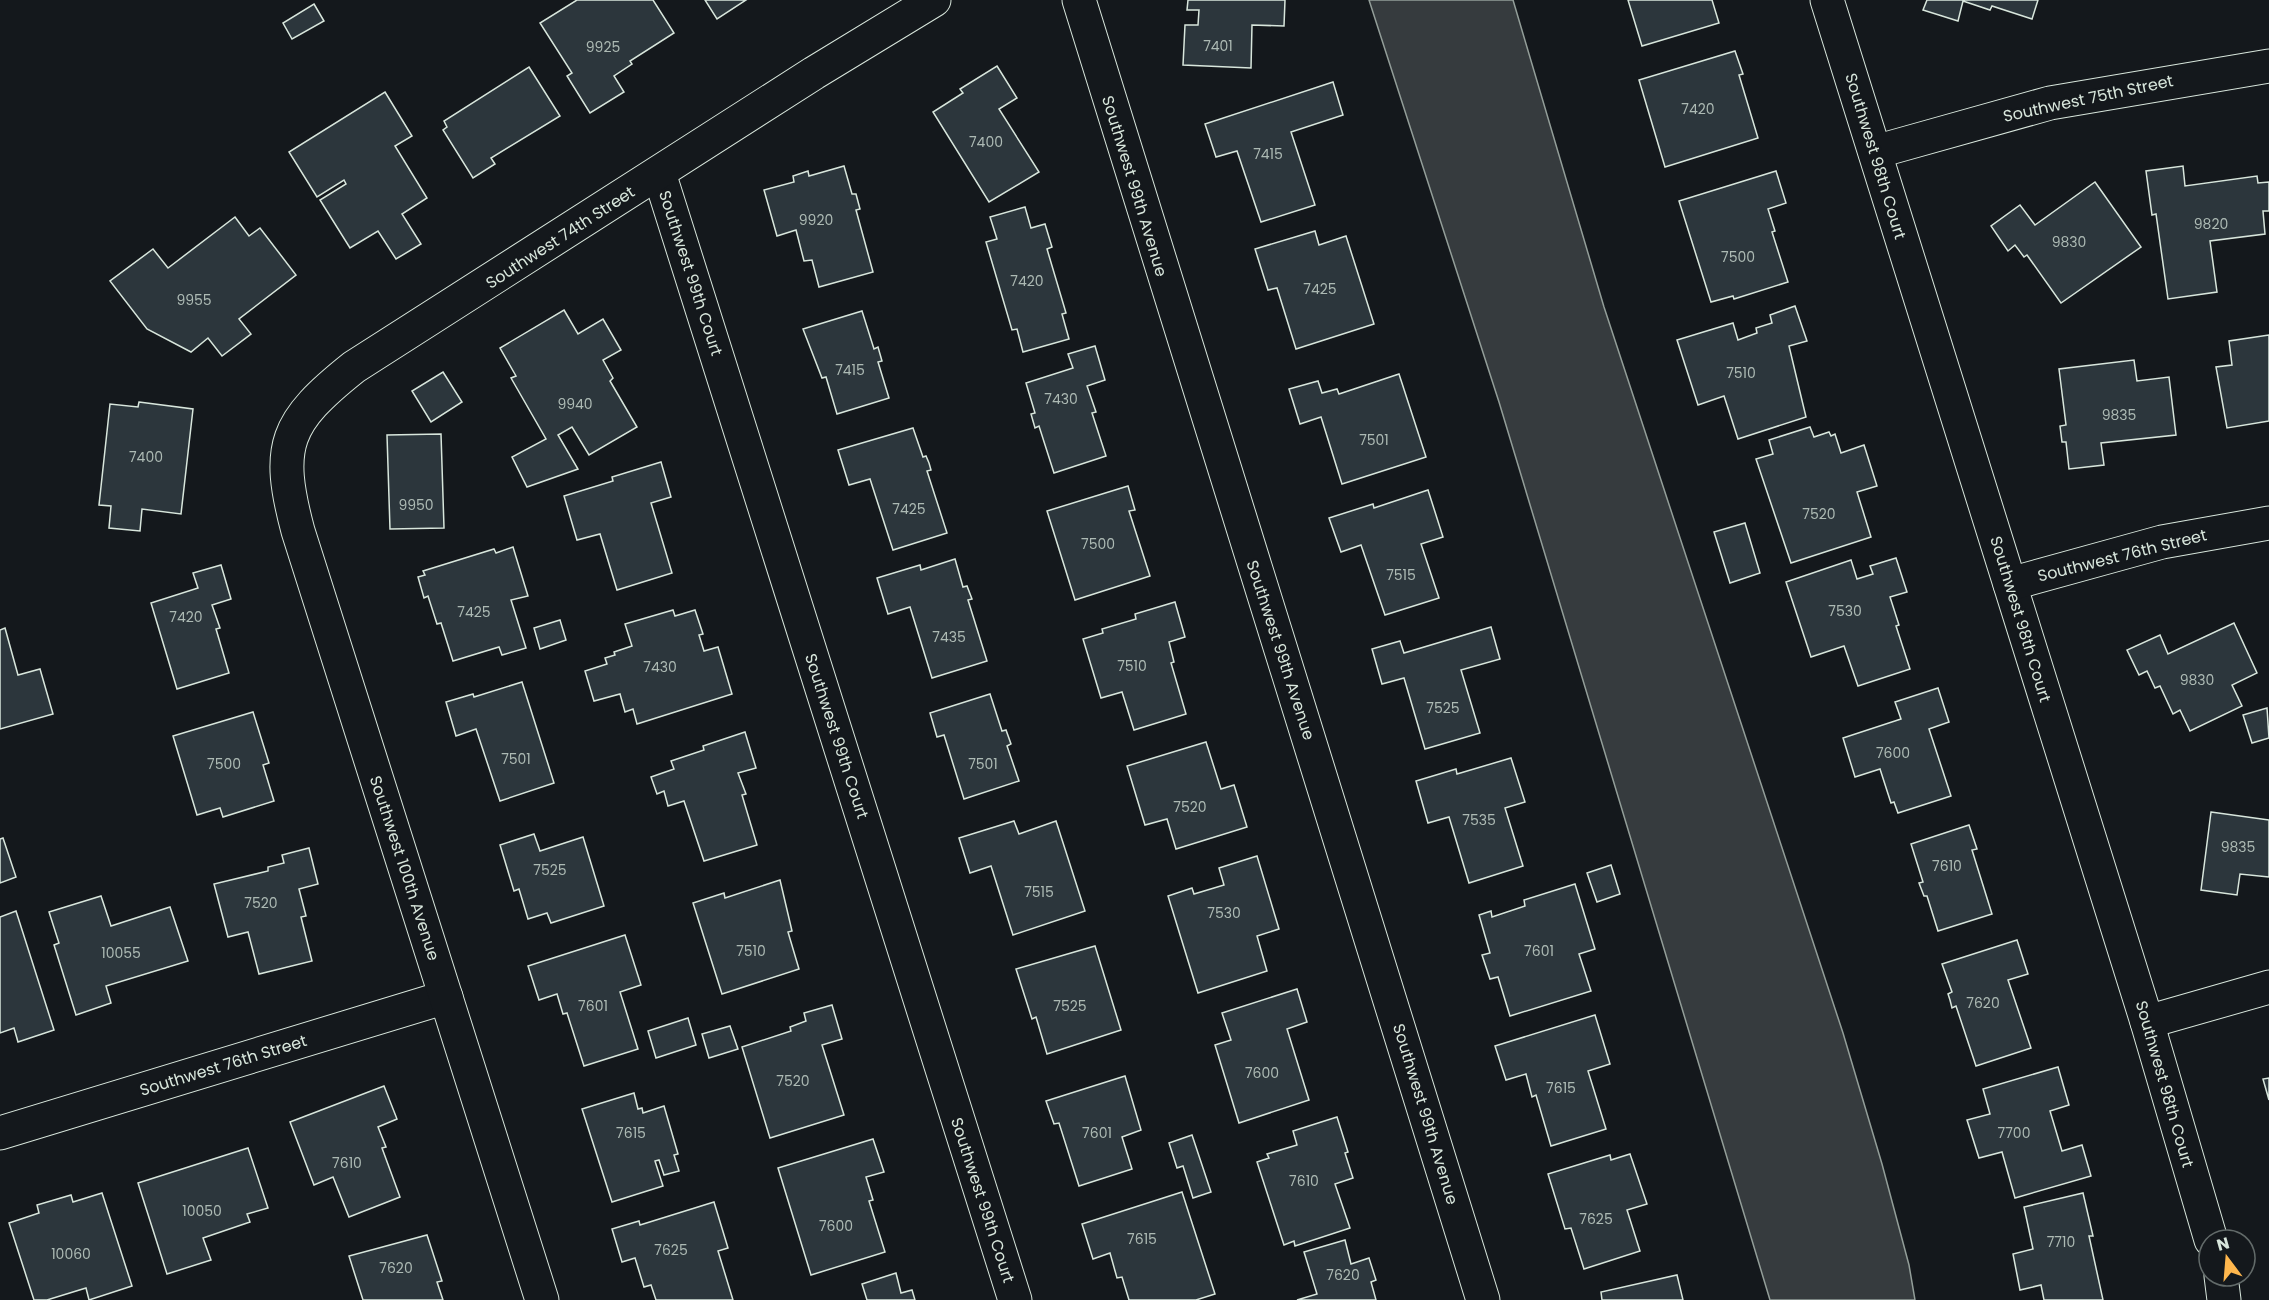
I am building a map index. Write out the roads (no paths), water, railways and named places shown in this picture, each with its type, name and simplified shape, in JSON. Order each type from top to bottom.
[{"type":"street","name":"Southwest 74th Street","points":[[291,433],[316,399],[354,367],[934,0]]},
{"type":"street","name":"Southwest 99th Avenue","points":[[1079,0],[1189,362],[1346,854],[1483,1300]]},
{"type":"street","name":"Southwest 98th Court","points":[[1827,0],[2147,1022],[2207,1228]]},
{"type":"street","name":"Southwest 75th Street","points":[[1875,152],[2050,103],[2269,66]]},
{"type":"street","name":"Southwest 99th Court","points":[[659,172],[1015,1300]]},
{"type":"street","name":"Southwest 100th Avenue","points":[[291,433],[286,454],[286,470],[295,521],[542,1300]]},
{"type":"street","name":"Southwest 76th Street","points":[[2010,584],[2162,542],[2269,523]]},
{"type":"street","points":[[2147,1022],[2269,987]]},
{"type":"street","name":"Southwest 76th Street","points":[[0,1133],[446,997]]}]
